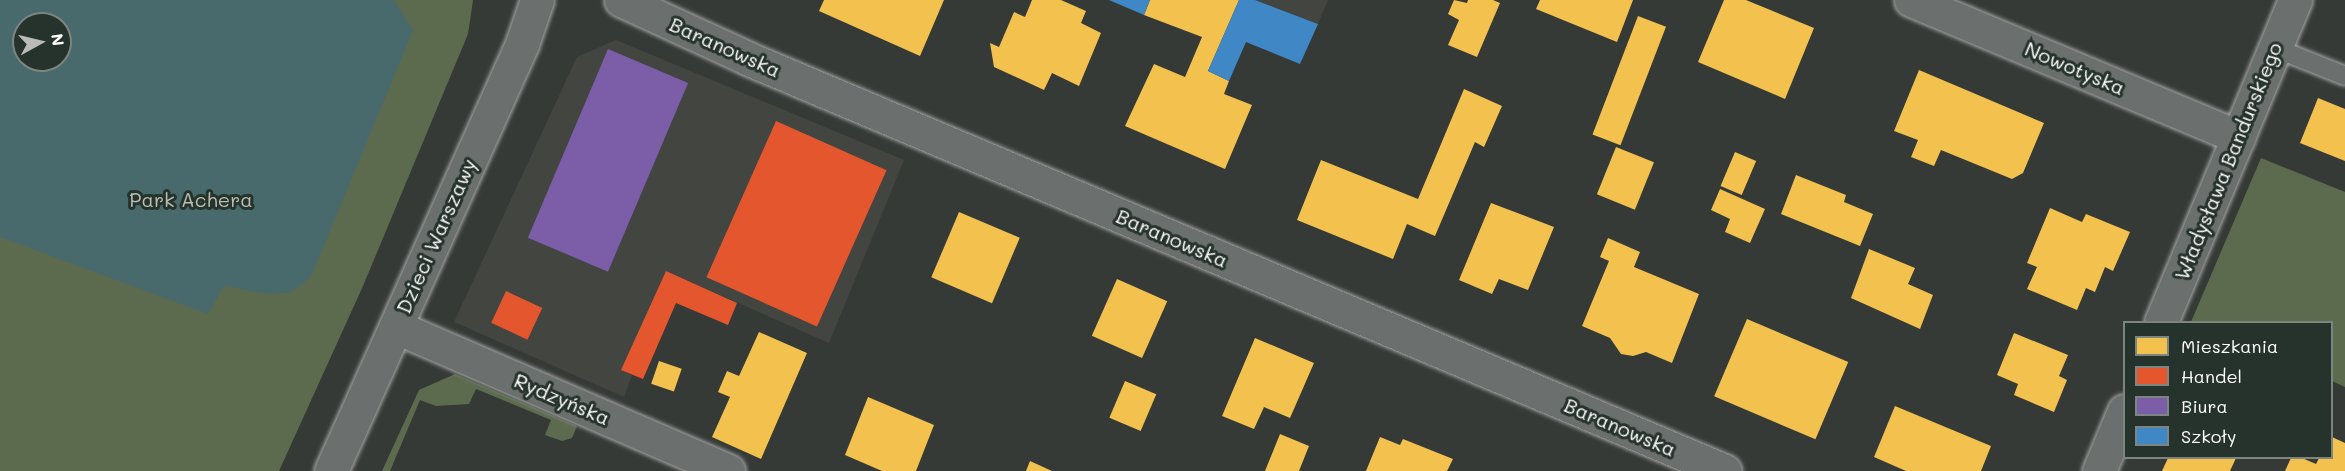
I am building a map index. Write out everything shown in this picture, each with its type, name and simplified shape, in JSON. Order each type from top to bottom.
[{"type":"street","name":"Dzieci Warszawy","points":[[331,471],[522,44],[537,0]]},
{"type":"street","name":"Baranowska","points":[[621,0],[749,59],[1725,471]]},
{"type":"street","name":"Nowotyska","points":[[1911,0],[2239,137]]},
{"type":"street","name":"Władysława Bandurskiego","points":[[2161,321],[2295,0]]},
{"type":"street","name":"Rydzyńska","points":[[396,327],[728,471]]},
{"type":"street","points":[[2099,471],[2123,413]]},
{"type":"lane","points":[[2275,48],[2345,76]]},
{"type":"shaded area","points":[[1255,0],[1328,0],[1318,24]]},
{"type":"shaded area","points":[[616,40],[904,160],[829,343],[666,271],[622,370],[632,375],[624,397],[454,322],[577,57]]},
{"type":"green space","name":"Park Achera","points":[[0,0],[473,0],[468,34],[363,286],[279,471],[0,471]]},
{"type":"green space","points":[[2261,158],[2345,192],[2345,387],[2333,381],[2333,321],[2191,321]]},
{"type":"green space","points":[[455,374],[577,426],[572,438],[562,441],[545,435],[551,420],[476,389],[469,404],[436,406],[420,400],[390,471],[382,471],[419,390]]},
{"type":"water","points":[[0,0],[394,0],[413,30],[311,277],[291,292],[269,294],[224,286],[208,314],[0,237]]},
{"type":"building: Mieszkania","points":[[824,0],[944,0],[920,56],[819,11]]},
{"type":"building: Mieszkania","points":[[1032,0],[1061,0],[1086,11],[1081,23],[1101,33],[1079,86],[1052,73],[1044,90],[994,67],[990,43],[999,47],[1014,12],[1025,17]]},
{"type":"building: Mieszkania","points":[[1150,0],[1239,0],[1208,71],[1229,81],[1224,94],[1252,105],[1225,169],[1125,126],[1154,64],[1185,77],[1202,37],[1144,15]]},
{"type":"building: Mieszkania","points":[[1454,0],[1467,3],[1468,0],[1493,0],[1500,3],[1477,57],[1448,45],[1459,20],[1448,14]]},
{"type":"building: Mieszkania","points":[[1540,0],[1633,0],[1617,42],[1536,9]]},
{"type":"building: Mieszkania","points":[[1724,0],[1746,0],[1814,28],[1785,99],[1698,62]]},
{"type":"building: Mieszkania","points":[[1638,16],[1666,27],[1620,145],[1592,135]]},
{"type":"building: Mieszkania","points":[[1919,70],[2044,123],[2023,173],[2012,179],[1941,150],[1934,166],[1911,157],[1918,140],[1894,131]]},
{"type":"building: Mieszkania","points":[[1464,89],[1502,106],[1484,147],[1475,142],[1435,236],[1407,224],[1393,259],[1297,220],[1321,160],[1418,199]]},
{"type":"building: Mieszkania","points":[[2318,98],[2345,109],[2345,161],[2300,143]]},
{"type":"building: Mieszkania","points":[[1616,147],[1654,162],[1635,210],[1597,194]]},
{"type":"building: Mieszkania","points":[[1735,152],[1756,161],[1742,195],[1721,186]]},
{"type":"building: Mieszkania","points":[[1796,175],[1846,195],[1844,202],[1873,214],[1860,246],[1781,214]]},
{"type":"building: Mieszkania","points":[[1720,189],[1765,209],[1750,243],[1725,232],[1730,219],[1711,210]]},
{"type":"building: Mieszkania","points":[[1491,203],[1554,227],[1528,290],[1499,279],[1492,294],[1459,280]]},
{"type":"building: Mieszkania","points":[[2050,208],[2082,222],[2086,214],[2130,232],[2113,271],[2105,267],[2095,292],[2086,288],[2077,310],[2027,289],[2037,267],[2027,263]]},
{"type":"building: Mieszkania","points":[[959,212],[1020,238],[992,303],[931,277]]},
{"type":"building: Mieszkania","points":[[1608,238],[1640,252],[1634,267],[1699,294],[1672,363],[1646,352],[1633,356],[1621,354],[1610,338],[1582,326],[1609,261],[1600,257]]},
{"type":"building: Mieszkania","points":[[1869,249],[1915,268],[1908,284],[1933,295],[1920,329],[1851,298]]},
{"type":"building: Mieszkania","points":[[1117,279],[1167,301],[1142,358],[1092,336]]},
{"type":"building: Mieszkania","points":[[1747,319],[1848,362],[1815,439],[1714,396]]},
{"type":"building: Mieszkania","points":[[759,332],[807,353],[761,459],[712,437],[730,397],[718,392],[727,371],[739,376]]},
{"type":"building: Mieszkania","points":[[2014,333],[2068,355],[2059,376],[2067,380],[2054,412],[2014,395],[2018,384],[1997,375]]},
{"type":"building: Mieszkania","points":[[1255,338],[1314,363],[1290,418],[1264,407],[1254,429],[1222,416]]},
{"type":"building: Mieszkania","points":[[659,361],[682,369],[674,392],[651,384]]},
{"type":"building: Mieszkania","points":[[1125,381],[1156,394],[1141,431],[1109,418]]},
{"type":"building: Mieszkania","points":[[868,397],[934,425],[916,471],[882,471],[845,455]]},
{"type":"building: Mieszkania","points":[[1895,406],[1991,446],[1981,471],[1906,471],[1874,457]]},
{"type":"building: Mieszkania","points":[[1280,434],[1309,446],[1299,471],[1265,471]]},
{"type":"building: Mieszkania","points":[[1380,437],[1400,445],[1403,439],[1453,459],[1447,471],[1366,471]]},
{"type":"building: Mieszkania","points":[[2333,437],[2345,443],[2345,471],[2285,471],[2291,459],[2304,459],[2316,464],[2318,459],[2333,459]]},
{"type":"building: Mieszkania","points":[[2168,459],[2236,459],[2230,471],[2162,471]]},
{"type":"building: Mieszkania","points":[[1030,461],[1052,471],[1026,471]]},
{"type":"building: Handel","points":[[776,121],[887,170],[817,326],[706,277]]},
{"type":"building: Handel","points":[[666,271],[737,303],[728,325],[676,303],[643,379],[621,370]]},
{"type":"building: Handel","points":[[506,291],[542,308],[527,340],[491,323]]},
{"type":"building: Biura","points":[[608,49],[688,83],[608,272],[528,238]]},
{"type":"building: Szkoły","points":[[1109,0],[1150,0],[1144,15]]},
{"type":"building: Szkoły","points":[[1239,0],[1255,0],[1318,24],[1300,64],[1246,42],[1229,81],[1208,71]]}]
